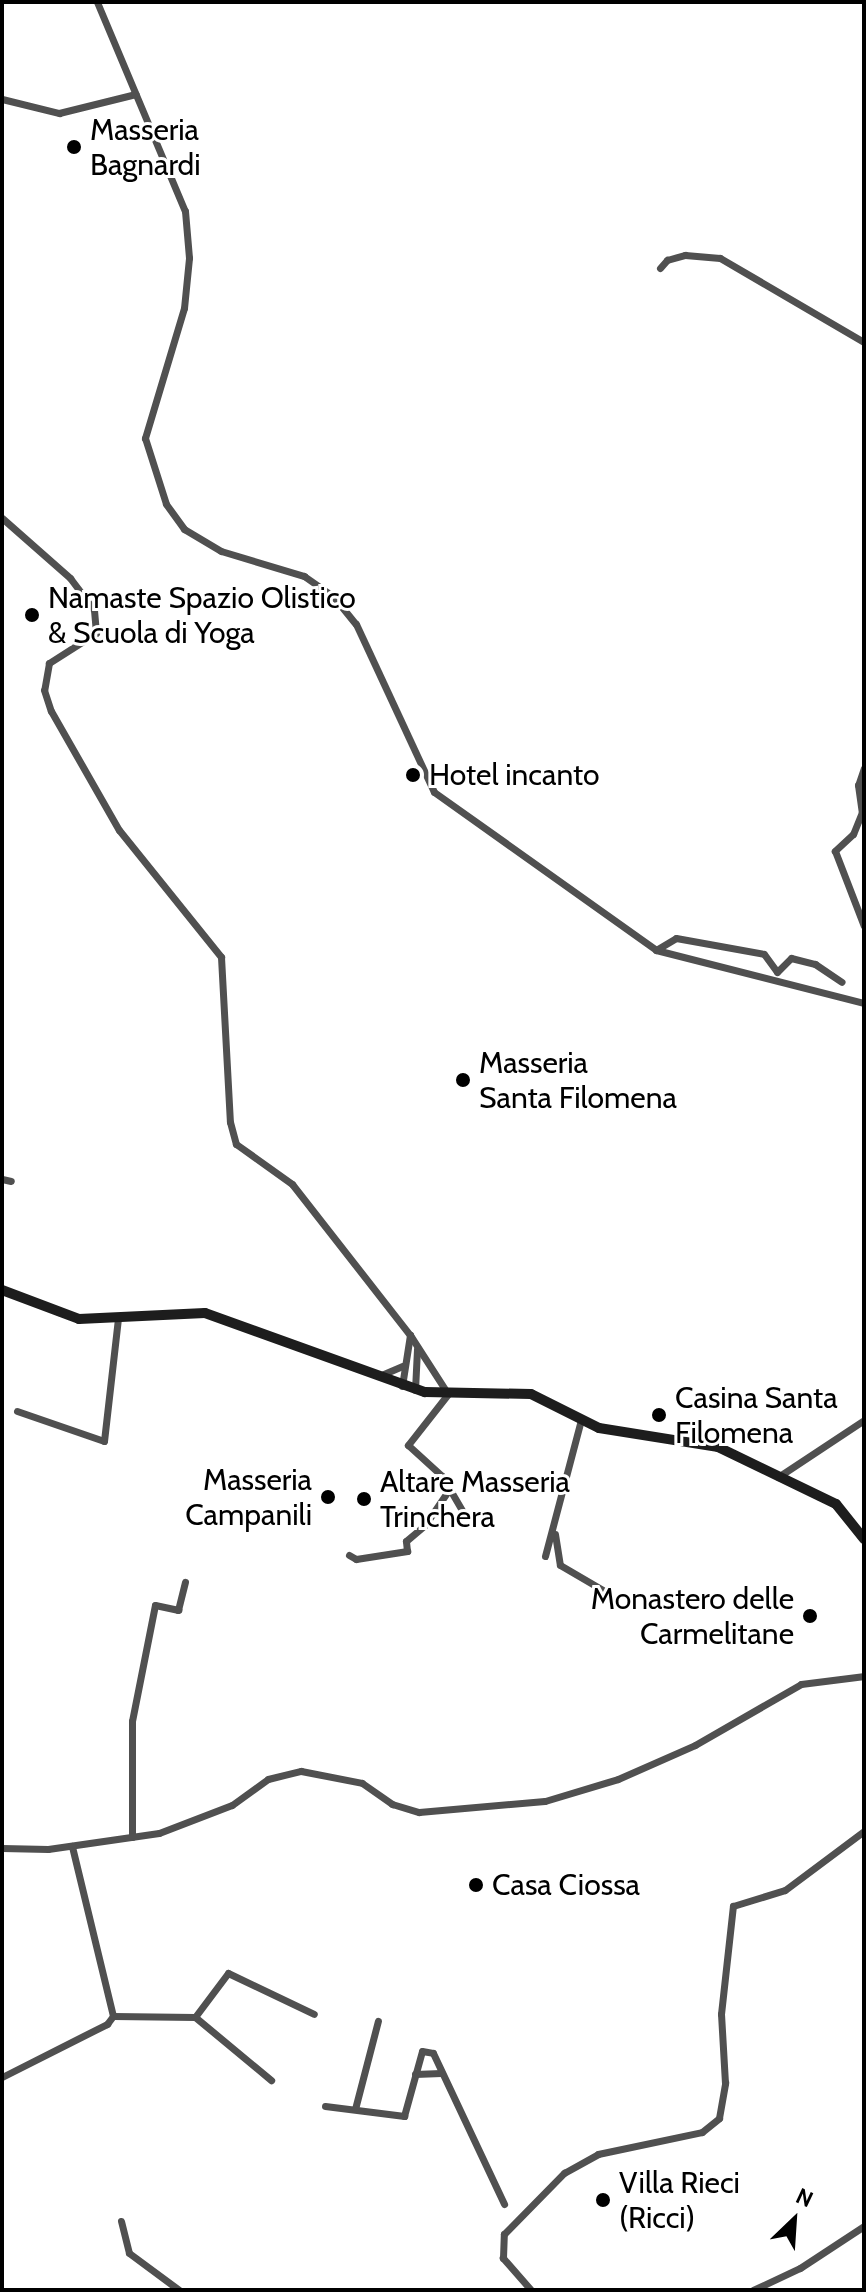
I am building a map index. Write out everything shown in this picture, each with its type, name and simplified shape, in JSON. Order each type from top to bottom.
[{"type":"main road","points":[[2,1290],[64,1315],[118,1319],[181,1310],[205,1313],[415,1390],[448,1394],[531,1394],[599,1428],[718,1447],[776,1478],[836,1504],[864,1539]]},
{"type":"street","points":[[97,2],[185,211],[189,258],[184,308],[145,438],[166,504],[199,539],[304,576],[333,596],[356,624],[434,792],[656,950],[864,1003]]},
{"type":"street","points":[[2,99],[59,113],[136,94]]},
{"type":"street","points":[[660,268],[667,260],[685,255],[720,258],[864,342]]},
{"type":"street","points":[[2,518],[70,578],[94,610],[96,633],[49,663],[44,690],[51,711],[119,830],[221,957],[230,1122],[236,1144],[292,1184],[410,1335],[448,1394],[408,1445],[442,1476],[466,1517]]},
{"type":"street","points":[[864,768],[858,785],[862,812],[853,834],[835,851],[864,926]]},
{"type":"street","points":[[656,950],[676,938],[764,954],[777,972],[791,958],[803,961],[842,982]]},
{"type":"street","points":[[2,1179],[11,1181]]},
{"type":"street","points":[[17,1411],[104,1441],[118,1319]]},
{"type":"street","points":[[402,1386],[410,1335]]},
{"type":"street","points":[[415,1390],[417,1349]]},
{"type":"street","points":[[377,1377],[403,1366]]},
{"type":"street","points":[[545,1556],[554,1532],[581,1420]]},
{"type":"street","points":[[776,1478],[864,1420]]},
{"type":"street","points":[[349,1555],[356,1559],[407,1551],[406,1541],[425,1525],[448,1491]]},
{"type":"street","points":[[554,1532],[560,1565],[603,1590]]},
{"type":"street","points":[[132,1837],[132,1721],[155,1605],[178,1610],[185,1582]]},
{"type":"street","points":[[2,1848],[72,1846],[159,1833],[232,1805],[268,1779],[301,1771],[362,1783],[392,1804],[419,1812],[545,1801],[618,1779],[695,1745],[801,1684],[864,1676]]},
{"type":"street","points":[[531,2290],[503,2258],[504,2234],[564,2173],[598,2154],[702,2132],[719,2118],[725,2083],[721,2014],[733,1906],[785,1890],[864,1831]]},
{"type":"street","points":[[72,1846],[113,2016]]},
{"type":"street","points":[[195,2017],[228,1973],[314,2014]]},
{"type":"street","points":[[113,2016],[195,2017],[271,2080]]},
{"type":"street","points":[[2,2077],[107,2024],[113,2016]]},
{"type":"street","points":[[355,2109],[378,2021]]},
{"type":"street","points":[[325,2106],[404,2116],[415,2074],[426,2051],[433,2053],[504,2204]]},
{"type":"street","points":[[415,2074],[441,2073]]},
{"type":"street","points":[[121,2221],[129,2253],[179,2290]]},
{"type":"street","points":[[753,2290],[800,2268],[864,2226]]},
{"type":"place","name":"Masseria Bagnardi","points":[[74,147]]},
{"type":"place","name":"Namaste Spazio Olistico & Scuola di Yoga","points":[[32,615]]},
{"type":"place","name":"Hotel incanto","points":[[413,775]]},
{"type":"place","name":"Masseria Santa Filomena","points":[[463,1080]]},
{"type":"place","name":"Casina Santa Filomena","points":[[659,1415]]},
{"type":"place","name":"Masseria Campanili","points":[[328,1497]]},
{"type":"place","name":"Altare Masseria Trinchera","points":[[364,1499]]},
{"type":"place","name":"Monastero delle Carmelitane","points":[[810,1616]]},
{"type":"place","name":"Casa Ciossa","points":[[476,1885]]},
{"type":"place","name":"Villa Rieci (Ricci)","points":[[603,2200]]}]
